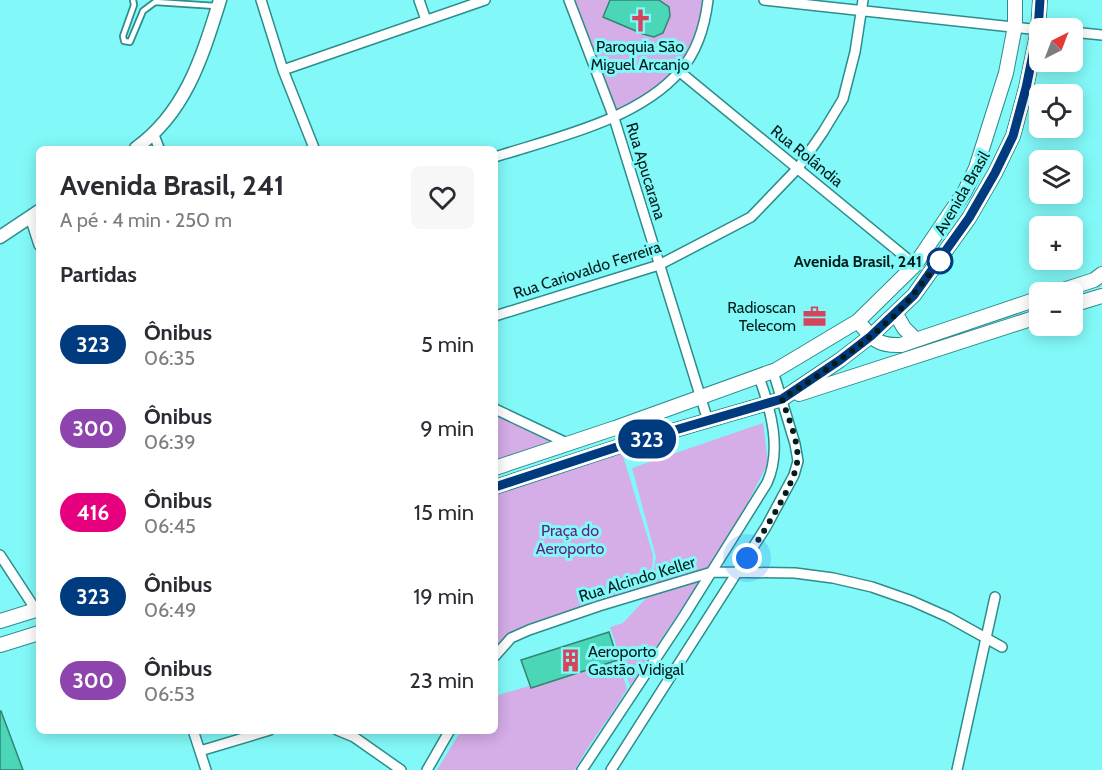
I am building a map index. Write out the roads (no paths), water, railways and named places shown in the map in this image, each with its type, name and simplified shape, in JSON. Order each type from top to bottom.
[{"type":"main road","name":"Avenida Brasil","points":[[498,467],[759,377],[858,321],[915,265],[951,214],[976,168],[1006,73],[1015,26],[1015,0]]},
{"type":"main road","name":"Avenida Brasil","points":[[1039,18],[1040,0]]},
{"type":"main road","name":"Avenida Brasil","points":[[498,486],[620,446],[782,399],[871,336],[914,295],[947,252],[969,218],[1013,136],[1030,72]]},
{"type":"main road","points":[[1083,284],[1102,274]]},
{"type":"main road","points":[[1083,302],[1102,296]]},
{"type":"main road","points":[[858,321],[879,343],[886,346],[901,345],[1029,302]]},
{"type":"main road","points":[[896,314],[904,328],[916,340]]},
{"type":"main road","points":[[782,399],[1029,320]]},
{"type":"main road","points":[[886,346],[892,364]]},
{"type":"main road","points":[[0,621],[36,611]]},
{"type":"main road","points":[[0,645],[36,634]]},
{"type":"street","points":[[261,0],[283,70],[313,146]]},
{"type":"street","points":[[419,0],[426,20]]},
{"type":"street","points":[[283,70],[484,0]]},
{"type":"street","name":"Rua Apucarana","points":[[569,0],[614,118],[708,421]]},
{"type":"street","points":[[498,156],[614,118],[650,97],[680,72],[697,45],[706,16],[708,0]]},
{"type":"street","points":[[764,0],[1029,28]]},
{"type":"street","name":"Rua Cariovaldo Ferreira","points":[[498,315],[659,265],[751,217],[798,168],[824,132],[843,99],[855,52],[862,0]]},
{"type":"street","points":[[139,146],[154,135],[175,109],[195,73],[219,3]]},
{"type":"street","points":[[1083,33],[1102,34]]},
{"type":"street","name":"Rua Rolândia","points":[[680,72],[915,265]]},
{"type":"street","points":[[154,135],[158,146]]},
{"type":"street","points":[[0,237],[34,214]]},
{"type":"street","points":[[612,770],[766,527],[794,475],[798,461],[795,444],[773,371]]},
{"type":"street","points":[[582,770],[712,572],[767,483],[775,455],[768,403],[759,377]]},
{"type":"street","points":[[498,410],[568,444]]},
{"type":"street","points":[[0,555],[36,607]]},
{"type":"street","name":"Rua Alcindo Keller","points":[[498,653],[511,638],[529,630],[598,606],[712,572],[814,576],[872,587],[948,617],[1002,647]]},
{"type":"street","points":[[957,770],[994,597]]},
{"type":"street","points":[[194,734],[206,770]]},
{"type":"street","points":[[200,751],[257,734]]},
{"type":"street","points":[[347,734],[401,770]]},
{"type":"street","points":[[427,770],[448,734]]},
{"type":"lane","points":[[133,0],[134,5],[123,36],[124,41],[127,42],[130,42],[143,11],[155,2],[219,3]]},
{"type":"place","name":"Paroquia São Miguel Arcanjo","points":[[640,21]]},
{"type":"place","name":"Avenida Brasil, 241","points":[[940,261]]},
{"type":"place","name":"Radioscan Telecom","points":[[814,316]]},
{"type":"place","name":"Aeroporto Gastão Vidigal","points":[[570,660]]},
{"type":"park label","name":"Praça do Aeroporto","points":[[570,539]]}]
